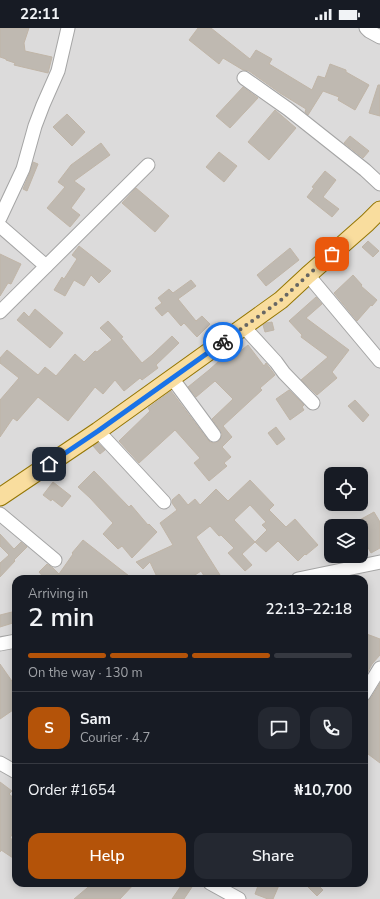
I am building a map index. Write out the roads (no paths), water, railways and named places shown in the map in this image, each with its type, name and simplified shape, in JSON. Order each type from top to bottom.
[{"type":"main road","points":[[0,497],[98,431],[281,300],[380,210]]},
{"type":"street","points":[[0,218],[23,169],[35,126],[58,71],[68,28]]},
{"type":"street","points":[[366,28],[380,37]]},
{"type":"street","points":[[244,78],[288,109],[366,170],[380,184]]},
{"type":"street","points":[[0,312],[148,165]]},
{"type":"street","points":[[0,226],[46,266]]},
{"type":"street","points":[[308,275],[380,361]]},
{"type":"street","points":[[244,327],[284,373],[313,403]]},
{"type":"street","points":[[172,378],[214,435]]},
{"type":"street","points":[[98,431],[164,502]]},
{"type":"street","points":[[0,514],[55,560]]},
{"type":"street","points":[[317,575],[380,562]]},
{"type":"street","points":[[0,644],[12,642]]},
{"type":"street","points":[[368,688],[380,668]]},
{"type":"street","points":[[0,763],[12,770]]},
{"type":"street","points":[[217,887],[239,899]]}]
